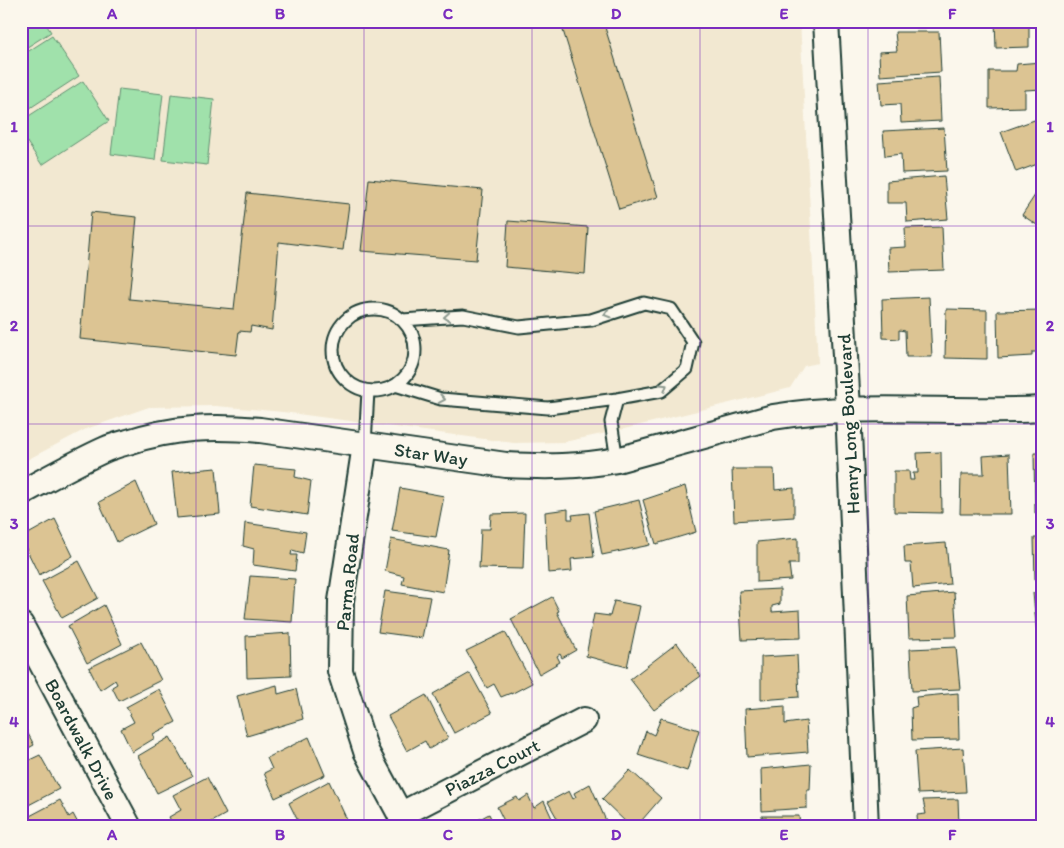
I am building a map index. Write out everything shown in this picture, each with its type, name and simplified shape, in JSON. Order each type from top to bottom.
[{"type":"street","name":"Henry Long Boulevard","points":[[826,21],[848,409],[866,827]]},
{"type":"street","name":"Star Way","points":[[21,493],[107,449],[172,430],[203,427],[260,430],[506,465],[570,467],[617,460],[773,417],[795,413],[848,409],[972,411],[1043,409]]},
{"type":"street","name":"Parma Road","points":[[365,444],[341,601],[340,671],[366,751],[403,821]]},
{"type":"street","name":"Boardwalk Drive","points":[[21,625],[129,827]]},
{"type":"street","name":"Piazza Court","points":[[403,821],[584,720]]},
{"type":"lane","points":[[395,385],[441,399],[548,408],[661,391],[687,369],[693,342],[671,309],[644,303],[591,320],[519,327],[463,316],[402,320]]},
{"type":"lane","points":[[368,309],[386,311],[402,320],[410,330],[415,354],[411,367],[405,377],[395,385],[382,390],[359,388],[351,384],[339,371],[333,354],[334,345],[339,328],[352,316],[368,309]]},
{"type":"lane","points":[[365,444],[368,390]]},
{"type":"lane","points":[[617,398],[611,422],[617,460]]},
{"type":"shaded area","points":[[21,21],[800,21],[818,363],[804,366],[790,388],[564,442],[514,443],[283,412],[216,406],[149,407],[86,429],[21,463]]},
{"type":"green space","points":[[21,21],[44,21],[51,32],[21,51]]},
{"type":"green space","points":[[52,36],[79,76],[21,114],[21,56]]},
{"type":"green space","points":[[83,81],[109,121],[42,165],[21,133],[21,121]]},
{"type":"green space","points":[[119,89],[163,94],[155,160],[111,154]]},
{"type":"green space","points":[[171,94],[214,99],[207,165],[163,160]]},
{"type":"building","points":[[560,21],[603,21],[658,197],[619,209]]},
{"type":"building","points":[[896,21],[936,21],[936,24],[896,26]]},
{"type":"building","points":[[995,21],[1043,22],[1029,22],[1029,47],[996,48]]},
{"type":"building","points":[[895,32],[939,32],[941,72],[880,76],[879,52],[897,51]]},
{"type":"building","points":[[1041,62],[1043,89],[1025,90],[1025,107],[989,108],[989,71],[1016,71],[1017,64]]},
{"type":"building","points":[[939,77],[941,121],[901,123],[900,104],[881,105],[879,81]]},
{"type":"building","points":[[1040,118],[1043,127],[1043,162],[1016,172],[1001,132]]},
{"type":"building","points":[[944,128],[947,171],[902,173],[901,154],[885,156],[883,131]]},
{"type":"building","points":[[944,176],[948,219],[907,222],[906,203],[887,203],[887,181]]},
{"type":"building","points":[[369,179],[483,190],[476,260],[361,251]]},
{"type":"building","points":[[1043,183],[1043,229],[1022,215]]},
{"type":"building","points":[[247,193],[349,204],[343,250],[279,242],[272,330],[251,326],[250,332],[239,331],[236,355],[80,339],[91,212],[137,217],[129,299],[234,309]]},
{"type":"building","points":[[508,221],[588,227],[585,274],[505,267]]},
{"type":"building","points":[[942,227],[944,270],[889,272],[888,248],[906,247],[905,228]]},
{"type":"building","points":[[929,297],[932,357],[906,357],[905,331],[899,330],[899,339],[883,338],[882,299]]},
{"type":"building","points":[[946,309],[987,310],[987,359],[945,358]]},
{"type":"building","points":[[1042,310],[1042,352],[1032,352],[1032,356],[998,358],[997,311]]},
{"type":"building","points":[[941,452],[942,513],[894,512],[894,471],[909,471],[910,480],[914,480],[913,473],[918,473],[917,453]]},
{"type":"building","points":[[1034,453],[1043,453],[1043,513],[1035,513]]},
{"type":"building","points":[[1009,454],[1011,514],[960,514],[961,474],[984,474],[983,456]]},
{"type":"building","points":[[254,465],[296,469],[295,477],[311,481],[307,515],[250,506]]},
{"type":"building","points":[[216,468],[220,514],[177,518],[172,472]]},
{"type":"building","points":[[732,469],[774,469],[775,490],[794,488],[794,517],[734,521]]},
{"type":"building","points":[[136,482],[154,524],[117,542],[99,502]]},
{"type":"building","points":[[685,486],[696,532],[656,544],[643,500]]},
{"type":"building","points":[[400,488],[444,496],[436,537],[392,531]]},
{"type":"building","points":[[639,500],[650,545],[602,555],[594,511]]},
{"type":"building","points":[[568,509],[568,519],[573,519],[572,515],[589,513],[594,557],[571,559],[572,571],[548,573],[545,512]]},
{"type":"building","points":[[525,513],[523,569],[479,568],[481,529],[490,529],[491,514]]},
{"type":"building","points":[[55,519],[73,556],[39,575],[21,538]]},
{"type":"building","points":[[245,523],[306,532],[303,553],[292,550],[291,555],[297,555],[295,571],[253,565],[254,549],[243,546]]},
{"type":"building","points":[[798,538],[798,564],[789,564],[791,580],[757,582],[757,542]]},
{"type":"building","points":[[1034,538],[1043,538],[1043,580],[1035,581]]},
{"type":"building","points":[[391,539],[449,550],[443,592],[402,584],[404,576],[385,571]]},
{"type":"building","points":[[946,543],[950,584],[913,588],[911,563],[905,563],[904,546]]},
{"type":"building","points":[[79,561],[98,598],[62,618],[42,581]]},
{"type":"building","points":[[250,576],[295,579],[292,622],[245,619]]},
{"type":"building","points":[[780,589],[780,604],[772,606],[772,612],[800,610],[801,638],[742,640],[739,591]]},
{"type":"building","points":[[385,591],[430,597],[422,638],[378,632]]},
{"type":"building","points":[[954,592],[957,637],[909,638],[907,596]]},
{"type":"building","points":[[1043,592],[1043,635],[1037,635],[1033,593]]},
{"type":"building","points":[[552,597],[559,611],[557,612],[576,650],[562,658],[560,654],[557,656],[560,662],[539,674],[511,619]]},
{"type":"building","points":[[614,601],[640,606],[627,667],[586,656],[594,614],[610,616]]},
{"type":"building","points":[[104,605],[122,644],[87,663],[68,626]]},
{"type":"building","points":[[505,632],[532,683],[501,697],[494,684],[487,688],[466,651]]},
{"type":"building","points":[[290,633],[291,676],[247,678],[246,636]]},
{"type":"building","points":[[141,642],[161,680],[119,701],[112,687],[117,684],[115,680],[100,690],[89,668]]},
{"type":"building","points":[[677,643],[701,676],[654,710],[630,679]]},
{"type":"building","points":[[956,647],[960,689],[912,691],[910,649]]},
{"type":"building","points":[[797,655],[799,697],[761,700],[761,657]]},
{"type":"building","points":[[470,673],[492,713],[454,733],[433,694]]},
{"type":"building","points":[[277,685],[278,694],[296,689],[303,719],[247,736],[237,696]]},
{"type":"building","points":[[159,689],[176,722],[153,734],[155,738],[132,752],[121,729],[134,722],[126,707]]},
{"type":"building","points":[[958,693],[959,739],[912,740],[911,708],[917,706],[916,697]]},
{"type":"building","points":[[426,695],[448,738],[429,749],[425,741],[407,751],[388,716]]},
{"type":"building","points":[[785,706],[785,724],[806,721],[808,752],[747,757],[745,709]]},
{"type":"building","points":[[661,718],[699,730],[687,771],[638,755],[646,731],[654,735]]},
{"type":"building","points":[[24,726],[34,745],[21,752],[21,727]]},
{"type":"building","points":[[170,737],[192,776],[157,793],[138,756]]},
{"type":"building","points":[[309,737],[325,775],[275,798],[264,773],[272,769],[267,758]]},
{"type":"building","points":[[963,748],[966,792],[918,794],[915,751]]},
{"type":"building","points":[[40,755],[59,789],[21,809],[21,764]]},
{"type":"building","points":[[811,764],[810,790],[807,790],[807,808],[762,811],[761,769]]},
{"type":"building","points":[[630,770],[661,798],[636,827],[631,827],[602,799]]},
{"type":"building","points":[[207,777],[226,814],[203,827],[174,827],[169,817],[181,810],[173,795]]},
{"type":"building","points":[[329,781],[347,820],[334,827],[301,827],[289,803]]},
{"type":"building","points":[[590,784],[607,823],[601,827],[562,827],[548,802],[569,791],[573,799],[576,797],[574,793]]},
{"type":"building","points":[[528,795],[534,808],[544,801],[556,827],[507,827],[497,807],[517,797],[519,801]]},
{"type":"building","points":[[958,799],[959,827],[918,827],[917,815],[926,814],[923,800]]},
{"type":"building","points":[[60,800],[69,817],[73,814],[80,827],[30,827],[26,818]]},
{"type":"building","points":[[489,814],[495,827],[465,827]]},
{"type":"building","points":[[762,816],[799,816],[800,827],[762,827]]}]
